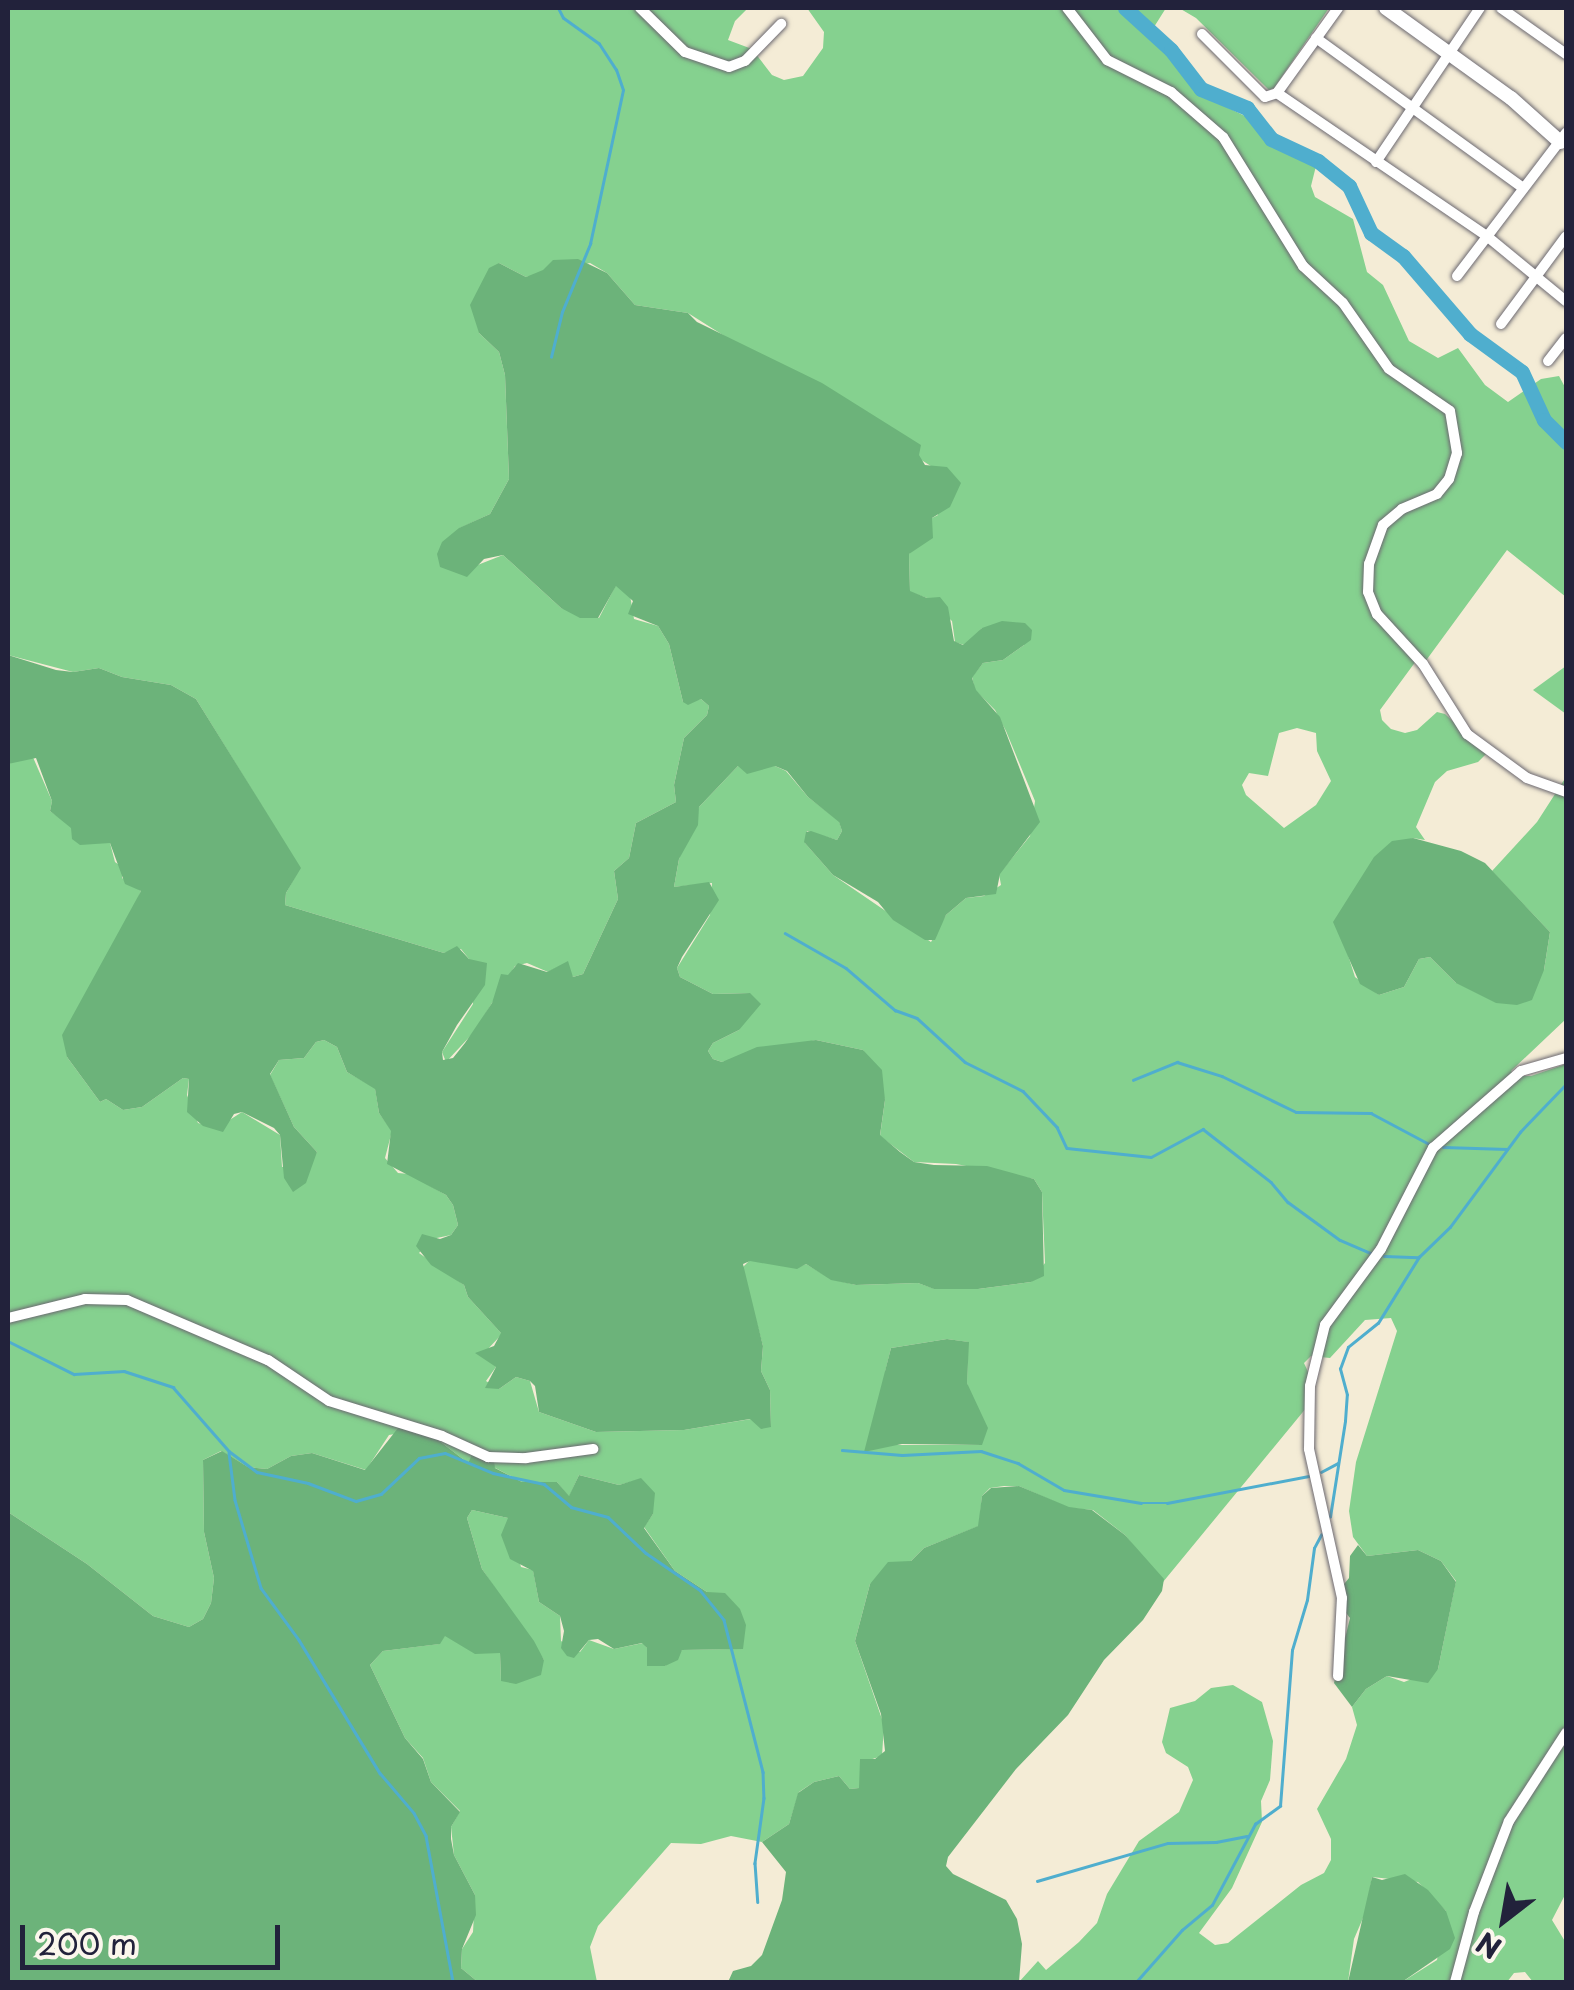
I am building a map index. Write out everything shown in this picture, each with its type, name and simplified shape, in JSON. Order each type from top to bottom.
[{"type":"street","points":[[640,8],[685,52],[729,67],[745,61],[781,24]]},
{"type":"street","points":[[1067,8],[1103,56],[1171,92],[1223,137],[1303,266],[1343,303],[1389,369],[1450,411],[1457,453],[1449,479],[1436,494],[1402,509],[1383,525],[1369,564],[1368,592],[1377,614],[1423,664],[1467,734],[1527,778],[1566,792]]},
{"type":"street","points":[[1202,34],[1265,97],[1276,93],[1338,8]]},
{"type":"street","points":[[1386,8],[1564,141],[1523,188],[1458,276]]},
{"type":"street","points":[[1376,162],[1480,8]]},
{"type":"street","points":[[1501,8],[1566,54]]},
{"type":"street","points":[[1316,38],[1523,188]]},
{"type":"street","points":[[1276,93],[1488,237],[1566,302]]},
{"type":"street","points":[[1500,324],[1566,236]]},
{"type":"street","points":[[1548,361],[1566,338]]},
{"type":"street","points":[[1338,1676],[1342,1598],[1311,1462],[1308,1432],[1314,1363],[1325,1326],[1381,1249],[1433,1148],[1517,1073],[1566,1058]]},
{"type":"street","points":[[8,1318],[85,1299],[126,1300],[268,1360],[329,1401],[442,1436],[488,1456],[526,1458],[593,1449]]},
{"type":"street","points":[[1455,1982],[1474,1912],[1509,1821],[1566,1733]]},
{"type":"green space","points":[[8,8],[748,8],[735,21],[728,40],[752,49],[772,75],[784,80],[803,76],[823,48],[824,32],[807,8],[1166,8],[1154,27],[1158,31],[1156,37],[1185,74],[1218,103],[1247,117],[1275,144],[1316,166],[1311,186],[1315,197],[1353,219],[1367,272],[1383,285],[1409,341],[1438,358],[1458,348],[1485,385],[1508,402],[1541,379],[1559,376],[1566,389],[1566,597],[1507,550],[1422,666],[1416,661],[1380,710],[1382,720],[1391,729],[1405,733],[1417,730],[1437,712],[1445,714],[1487,753],[1478,762],[1447,771],[1435,782],[1416,827],[1425,840],[1413,838],[1375,857],[1334,922],[1355,977],[1379,995],[1404,987],[1419,959],[1430,957],[1456,983],[1544,970],[1550,932],[1492,871],[1537,822],[1566,777],[1566,1019],[1511,1071],[1515,1076],[1531,1076],[1566,1064],[1566,1893],[1552,1920],[1566,1943],[1566,1982],[1533,1982],[1525,1972],[1514,1973],[1507,1982],[1402,1982],[1437,1960],[1446,1911],[1418,1882],[1372,1877],[1366,1911],[1354,1939],[1348,1982],[1019,1982],[1038,1961],[1046,1970],[1097,1923],[1107,1894],[1139,1841],[1179,1812],[1193,1780],[1188,1767],[1166,1753],[1162,1742],[1170,1708],[1195,1701],[1211,1688],[1233,1685],[1262,1702],[1273,1741],[1270,1780],[1261,1801],[1262,1822],[1232,1888],[1199,1933],[1215,1945],[1228,1943],[1301,1885],[1324,1873],[1331,1860],[1331,1839],[1317,1809],[1346,1759],[1357,1725],[1352,1707],[1366,1689],[1387,1676],[1404,1682],[1438,1669],[1456,1581],[1441,1561],[1418,1550],[1367,1556],[1353,1537],[1349,1511],[1356,1462],[1397,1331],[1391,1318],[1365,1320],[1330,1358],[1311,1356],[1304,1363],[1309,1374],[1307,1407],[1163,1582],[1125,1535],[1093,1510],[1069,1508],[1019,1486],[1004,1486],[990,1488],[982,1496],[979,1526],[924,1548],[911,1561],[870,1584],[855,1641],[884,1725],[882,1756],[866,1761],[860,1788],[850,1789],[839,1776],[814,1782],[799,1792],[789,1824],[762,1842],[731,1836],[701,1844],[671,1843],[598,1926],[590,1947],[597,1982],[478,1982],[461,1968],[462,1949],[473,1932],[475,1895],[454,1855],[451,1827],[460,1811],[431,1782],[423,1758],[405,1738],[370,1665],[383,1651],[439,1644],[445,1635],[500,1653],[501,1681],[544,1660],[482,1569],[467,1518],[472,1510],[508,1518],[521,1567],[533,1570],[539,1602],[560,1616],[561,1641],[580,1652],[589,1640],[614,1649],[643,1643],[648,1666],[665,1666],[682,1650],[732,1649],[707,1592],[675,1571],[644,1527],[653,1514],[641,1479],[619,1485],[579,1475],[569,1497],[557,1482],[522,1482],[473,1456],[468,1463],[424,1429],[389,1435],[366,1470],[312,1453],[291,1456],[267,1469],[248,1467],[221,1451],[203,1460],[204,1532],[214,1578],[211,1603],[203,1619],[189,1627],[153,1616],[87,1564],[8,1512],[8,764],[32,755],[52,801],[50,811],[95,843],[110,843],[115,862],[122,867],[122,878],[141,891],[67,1057],[100,1102],[106,1099],[123,1110],[142,1107],[183,1078],[189,1079],[187,1095],[198,1123],[217,1128],[242,1112],[280,1135],[282,1167],[310,1162],[317,1152],[294,1127],[270,1075],[279,1060],[304,1058],[316,1042],[324,1040],[337,1047],[347,1072],[375,1088],[379,1113],[392,1131],[385,1158],[398,1173],[409,1174],[446,1195],[453,1205],[458,1225],[451,1235],[432,1239],[419,1253],[464,1285],[468,1297],[502,1334],[486,1351],[496,1367],[486,1381],[499,1389],[516,1377],[530,1381],[539,1412],[596,1432],[684,1430],[751,1419],[771,1427],[770,1390],[761,1371],[763,1346],[742,1268],[750,1260],[797,1268],[806,1264],[831,1279],[856,1285],[918,1283],[935,1289],[978,1289],[1031,1282],[1045,1263],[1042,1192],[1034,1179],[956,1164],[914,1162],[880,1136],[885,1100],[863,1050],[816,1040],[722,1062],[713,1059],[708,1051],[713,1043],[739,1030],[749,993],[713,994],[680,977],[677,968],[710,915],[712,883],[674,887],[679,859],[699,807],[738,766],[775,766],[786,771],[808,797],[839,821],[842,831],[837,840],[807,831],[805,843],[833,875],[931,942],[946,915],[966,898],[984,896],[1001,885],[999,874],[1030,836],[1035,801],[1006,731],[995,710],[975,690],[972,677],[983,663],[1003,660],[1024,645],[982,628],[972,641],[964,645],[955,642],[952,621],[927,598],[910,592],[909,554],[932,518],[938,515],[934,468],[688,313],[635,305],[607,273],[590,263],[526,277],[499,263],[479,333],[499,352],[505,375],[509,479],[490,514],[460,528],[457,534],[475,566],[503,555],[561,608],[599,618],[616,585],[630,595],[634,619],[658,626],[669,644],[683,702],[701,699],[709,706],[707,715],[684,738],[674,785],[676,802],[636,823],[629,858],[614,871],[618,899],[583,974],[573,977],[564,964],[548,972],[527,963],[515,966],[474,1032],[446,1062],[442,1052],[473,1004],[469,959],[461,949],[444,953],[285,905],[286,893],[300,868],[196,699],[171,685],[122,677],[99,668],[73,672],[8,655]],"holes":[[[1297,728],[1316,733],[1317,751],[1331,781],[1316,805],[1284,828],[1246,795],[1242,785],[1249,773],[1268,776],[1279,733]],[[947,1339],[968,1342],[967,1383],[982,1445],[890,1445],[885,1372],[891,1348]]]},
{"type":"green space","points":[[1179,8],[1329,8],[1269,90],[1196,18]]},
{"type":"green space","points":[[578,259],[607,273],[635,305],[688,313],[697,322],[822,383],[921,445],[919,455],[925,465],[947,467],[961,483],[950,507],[932,518],[933,538],[909,554],[910,591],[927,598],[940,597],[948,607],[954,641],[963,645],[982,628],[1002,621],[1025,623],[1032,630],[1031,640],[1003,660],[983,663],[972,678],[976,690],[1000,717],[1040,822],[1000,874],[996,894],[966,898],[946,915],[935,940],[925,940],[893,920],[878,902],[833,875],[804,842],[806,832],[811,831],[837,840],[842,831],[839,822],[808,797],[787,771],[775,766],[747,774],[738,766],[699,807],[698,825],[679,859],[674,887],[709,882],[719,900],[682,957],[677,968],[680,977],[713,994],[750,993],[761,1004],[739,1030],[713,1043],[708,1051],[713,1059],[722,1062],[757,1047],[816,1040],[863,1050],[882,1070],[885,1100],[880,1135],[900,1152],[914,1162],[987,1166],[1034,1179],[1042,1192],[1044,1276],[1031,1282],[978,1289],[934,1289],[918,1283],[856,1285],[831,1280],[806,1264],[797,1269],[750,1261],[743,1264],[763,1346],[761,1371],[770,1390],[771,1427],[761,1429],[750,1419],[684,1430],[596,1432],[539,1412],[535,1386],[530,1381],[516,1377],[499,1389],[485,1388],[496,1367],[475,1353],[494,1346],[501,1333],[468,1297],[464,1285],[431,1265],[416,1246],[422,1234],[440,1239],[451,1235],[458,1225],[453,1205],[446,1195],[387,1164],[391,1131],[379,1113],[375,1089],[347,1072],[337,1047],[324,1040],[316,1042],[304,1058],[279,1060],[270,1074],[294,1127],[317,1152],[306,1183],[293,1192],[284,1178],[280,1135],[274,1128],[242,1112],[234,1114],[223,1132],[203,1126],[187,1112],[189,1079],[183,1078],[142,1107],[123,1110],[106,1099],[100,1102],[67,1057],[62,1035],[141,891],[125,884],[110,843],[80,845],[72,839],[71,828],[50,811],[52,801],[36,758],[8,764],[8,655],[56,670],[99,668],[122,677],[171,685],[196,699],[301,868],[286,893],[285,905],[444,953],[457,946],[469,959],[487,963],[485,985],[457,1025],[442,1052],[443,1060],[453,1058],[465,1043],[492,1003],[501,974],[508,975],[518,963],[547,972],[568,961],[573,977],[583,974],[618,899],[614,871],[629,858],[636,823],[676,802],[674,785],[684,738],[707,715],[709,706],[701,699],[688,705],[683,702],[669,644],[658,626],[628,614],[633,601],[616,586],[598,618],[580,618],[561,608],[503,555],[484,559],[467,577],[440,567],[437,554],[442,542],[459,528],[490,514],[509,479],[505,375],[499,352],[479,333],[470,305],[489,268],[499,263],[526,277],[543,270],[553,260]]},
{"type":"green space","points":[[1566,666],[1566,714],[1533,690]]},
{"type":"green space","points":[[1413,838],[1461,851],[1485,863],[1550,932],[1544,970],[1532,1000],[1517,1005],[1496,1003],[1456,983],[1430,957],[1419,959],[1404,987],[1379,995],[1360,984],[1333,922],[1374,857],[1392,841]]},
{"type":"green space","points":[[947,1339],[969,1342],[967,1383],[988,1428],[982,1445],[902,1444],[864,1452],[891,1348]]},
{"type":"green space","points":[[398,1428],[424,1429],[468,1463],[472,1455],[494,1461],[495,1468],[522,1482],[557,1482],[569,1496],[579,1475],[619,1485],[641,1478],[655,1493],[653,1514],[644,1528],[675,1571],[707,1592],[725,1593],[740,1609],[746,1625],[743,1649],[682,1650],[678,1660],[665,1666],[647,1666],[647,1648],[642,1643],[614,1649],[598,1639],[589,1640],[574,1658],[567,1656],[561,1648],[564,1631],[560,1616],[539,1602],[533,1571],[510,1559],[501,1535],[508,1518],[472,1510],[467,1518],[482,1569],[534,1641],[544,1660],[541,1675],[516,1684],[501,1681],[500,1653],[475,1654],[445,1636],[440,1644],[383,1651],[370,1665],[405,1738],[423,1759],[431,1782],[460,1812],[451,1827],[451,1839],[454,1855],[475,1895],[476,1915],[462,1949],[461,1968],[478,1982],[8,1982],[8,1512],[87,1564],[153,1616],[189,1627],[203,1619],[211,1603],[214,1578],[204,1532],[203,1460],[222,1451],[248,1467],[267,1469],[291,1456],[312,1453],[365,1470]]},
{"type":"green space","points":[[1019,1486],[1069,1507],[1092,1510],[1125,1535],[1164,1579],[1162,1591],[1143,1620],[1104,1660],[1068,1715],[1016,1769],[948,1857],[946,1866],[953,1874],[1006,1900],[1017,1919],[1022,1944],[1019,1982],[728,1982],[733,1971],[751,1966],[762,1955],[782,1900],[786,1872],[762,1842],[789,1824],[798,1793],[814,1782],[839,1776],[850,1789],[859,1788],[860,1759],[875,1759],[885,1751],[881,1714],[855,1641],[870,1584],[888,1562],[911,1561],[924,1548],[978,1526],[982,1496],[991,1488]]},
{"type":"green space","points":[[1358,1545],[1367,1556],[1418,1550],[1441,1561],[1456,1582],[1438,1669],[1428,1683],[1387,1676],[1366,1689],[1352,1707],[1334,1683],[1350,1618],[1340,1605],[1340,1589],[1349,1578],[1350,1556]]},
{"type":"green space","points":[[1405,1874],[1428,1890],[1446,1911],[1455,1938],[1450,1949],[1402,1982],[1348,1982],[1372,1877],[1382,1880]]},
{"type":"waterway","points":[[551,357],[562,312],[590,244],[623,90],[616,70],[599,44],[563,18],[558,8]]},
{"type":"waterway","points":[[1125,8],[1171,50],[1201,89],[1247,108],[1271,139],[1318,161],[1349,186],[1371,233],[1403,256],[1470,334],[1522,372],[1544,420],[1566,442]]},
{"type":"waterway","points":[[785,933],[846,968],[895,1010],[917,1018],[965,1062],[1023,1091],[1057,1127],[1067,1148],[1151,1157],[1203,1129],[1271,1182],[1288,1202],[1340,1240],[1370,1253]]},
{"type":"waterway","points":[[1133,1080],[1177,1062],[1222,1076],[1296,1112],[1371,1113],[1429,1144]]},
{"type":"waterway","points":[[1330,1517],[1347,1395],[1340,1369],[1348,1347],[1378,1323],[1419,1257],[1450,1227],[1520,1132],[1566,1084]]},
{"type":"waterway","points":[[1443,1147],[1507,1149]]},
{"type":"waterway","points":[[1384,1256],[1418,1257]]},
{"type":"waterway","points":[[8,1341],[74,1374],[124,1371],[173,1387],[229,1451],[257,1472],[308,1483],[356,1501],[381,1494],[419,1458],[445,1453],[493,1473],[544,1484],[571,1507],[608,1517],[646,1553],[700,1590],[724,1620],[763,1772],[764,1798],[755,1863],[758,1902]]},
{"type":"waterway","points":[[842,1450],[902,1455],[981,1451],[1018,1463],[1064,1490],[1141,1503],[1167,1503],[1308,1476]]},
{"type":"waterway","points":[[229,1453],[235,1500],[261,1588],[299,1640],[380,1773],[414,1813],[426,1836],[453,1982]]},
{"type":"waterway","points":[[1321,1472],[1338,1463]]},
{"type":"waterway","points":[[1136,1982],[1182,1930],[1212,1905],[1255,1824],[1280,1806],[1292,1650],[1307,1600],[1314,1548],[1321,1535]]},
{"type":"waterway","points":[[1037,1881],[1168,1843],[1216,1842],[1246,1836]]}]
